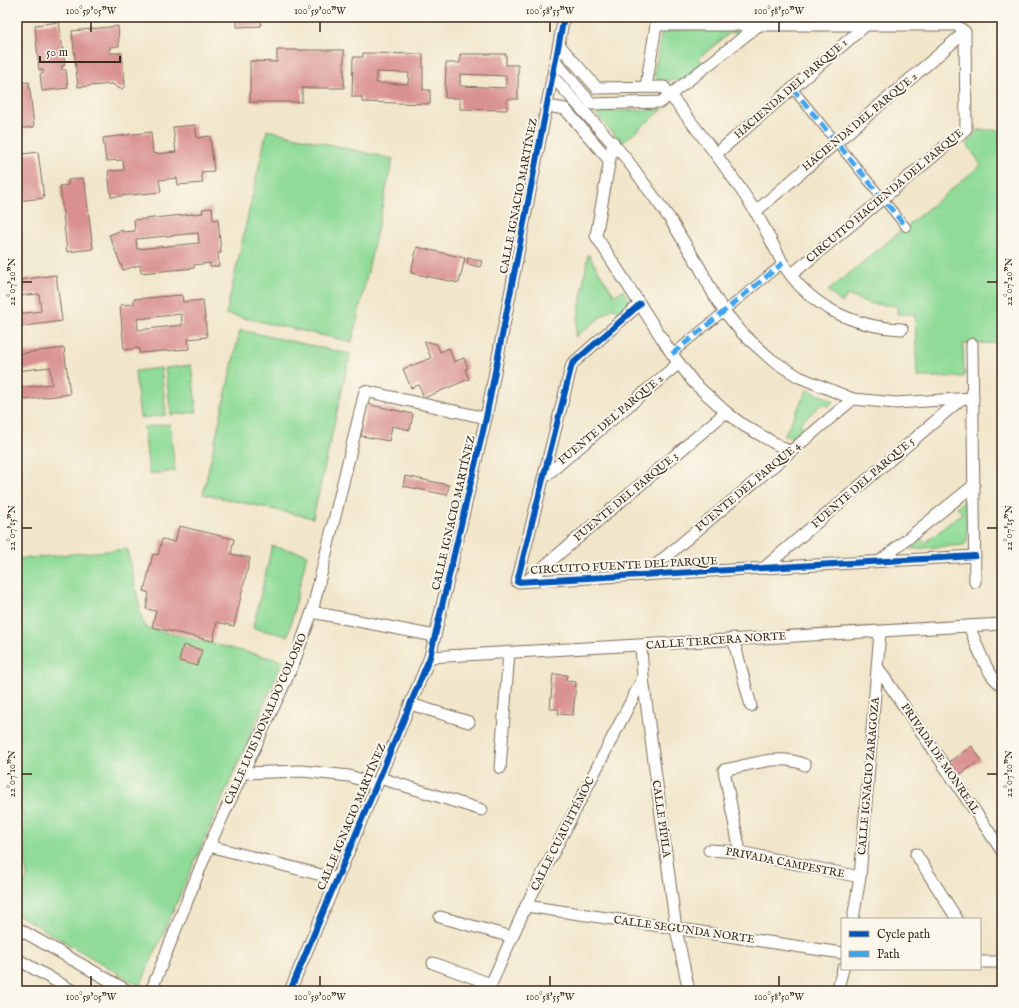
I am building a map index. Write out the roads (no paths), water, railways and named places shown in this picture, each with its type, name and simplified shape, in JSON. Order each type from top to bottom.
[{"type":"street","name":"CALLE IGNACIO MARTÍNEZ","points":[[290,991],[430,657],[486,418],[564,17]]},
{"type":"street","points":[[646,87],[656,25],[956,25],[965,32]]},
{"type":"street","points":[[556,62],[592,104],[661,102],[759,25]]},
{"type":"street","name":"HACIENDA DEL PARQUE 1","points":[[716,154],[866,25]]},
{"type":"street","name":"HACIENDA DEL PARQUE 2","points":[[755,212],[965,32]]},
{"type":"street","name":"CIRCUITO HACIENDA DEL PARQUE","points":[[791,275],[966,129],[965,32]]},
{"type":"street","points":[[559,45],[597,88],[664,87],[716,154],[755,212],[783,263],[791,275],[808,294],[844,317],[873,325],[902,329]]},
{"type":"street","points":[[553,77],[613,142],[670,219],[724,311],[755,346],[786,369],[818,386],[853,399],[896,403],[973,398]]},
{"type":"street","points":[[792,88],[906,227]]},
{"type":"street","points":[[547,106],[565,109],[609,160]]},
{"type":"street","points":[[613,142],[596,236],[676,359],[694,383],[726,412],[790,452]]},
{"type":"street","points":[[676,359],[724,311],[783,263]]},
{"type":"street","name":"CIRCUITO FUENTE DEL PARQUE","points":[[640,304],[572,364],[517,582],[975,556]]},
{"type":"street","points":[[972,344],[975,582]]},
{"type":"street","name":"FUENTE DEL PARQUE 2","points":[[543,478],[676,359]]},
{"type":"street","name":"CALLE LUIS DONALDO COLOSIO","points":[[152,991],[209,846],[293,665],[312,612],[365,391],[486,418]]},
{"type":"street","name":"FUENTE DEL PARQUE 4","points":[[644,574],[853,399]]},
{"type":"street","name":"FUENTE DEL PARQUE 5","points":[[764,568],[962,399]]},
{"type":"street","name":"FUENTE DEL PARQUE 3","points":[[527,581],[726,412]]},
{"type":"street","points":[[880,561],[974,485]]},
{"type":"street","points":[[312,612],[435,636]]},
{"type":"street","name":"CALLE TERCERA NORTE","points":[[430,657],[641,646],[733,638],[880,632],[1002,624]]},
{"type":"street","points":[[969,626],[983,658],[996,682],[1002,685]]},
{"type":"street","name":"CALLE IGNACIO ZARAGOZA","points":[[853,918],[860,877],[880,632]]},
{"type":"street","points":[[733,638],[751,706]]},
{"type":"street","name":"CALLE PÍPILA","points":[[641,646],[643,678],[676,929],[689,991]]},
{"type":"street","points":[[500,768],[509,652]]},
{"type":"street","name":"PRIVADA DE MONREAL","points":[[878,668],[1002,850]]},
{"type":"street","name":"CALLE CUAUHTÉMOC","points":[[489,987],[526,906],[643,678]]},
{"type":"street","points":[[410,704],[469,722]]},
{"type":"street","points":[[740,852],[724,770],[782,758],[794,759],[805,765]]},
{"type":"street","points":[[243,773],[302,771],[349,776],[378,781],[482,810]]},
{"type":"street","points":[[209,846],[338,879]]},
{"type":"street","name":"PRIVADA CAMPESTRE","points":[[709,850],[740,852],[860,877]]},
{"type":"street","points":[[916,854],[955,918]]},
{"type":"street","name":"CALLE SEGUNDA NORTE","points":[[526,906],[841,953]]},
{"type":"street","points":[[440,917],[512,937]]},
{"type":"street","points":[[17,928],[128,991]]},
{"type":"street","points":[[17,959],[73,991]]},
{"type":"street","points":[[981,960],[1002,962]]},
{"type":"street","points":[[433,963],[489,987]]},
{"type":"street","points":[[837,991],[843,970]]}]
